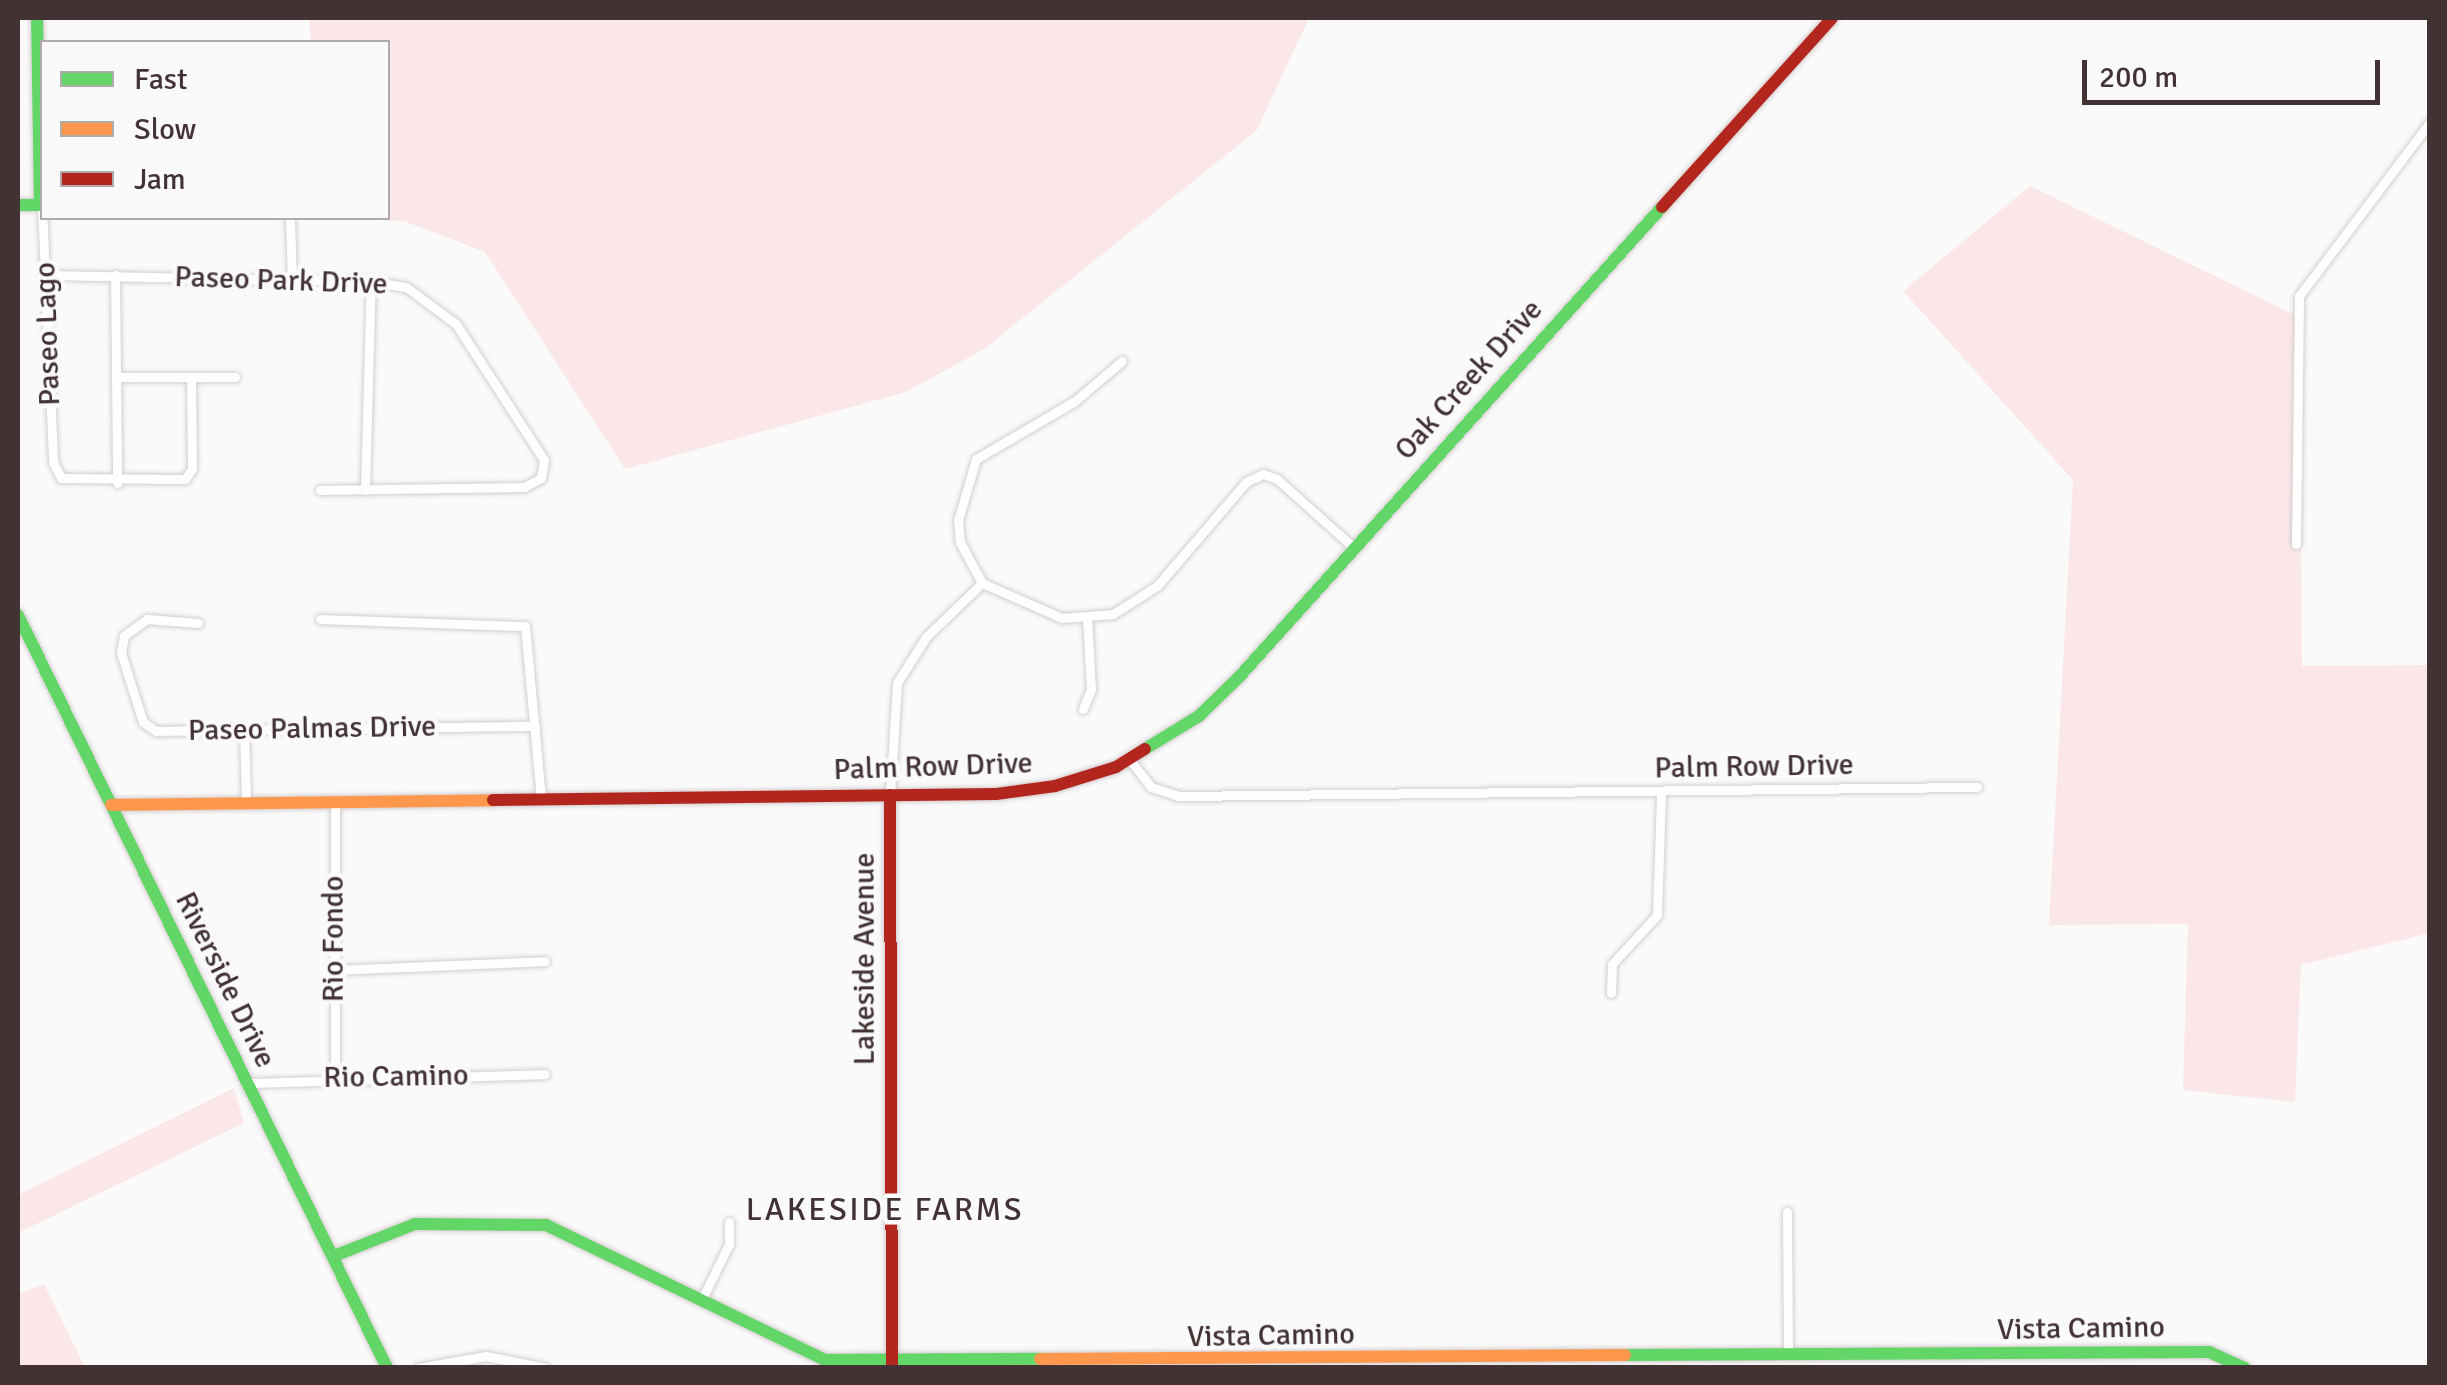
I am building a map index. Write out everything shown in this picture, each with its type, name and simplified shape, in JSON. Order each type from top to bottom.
[{"type":"street","points":[[37,18],[40,159]]},
{"type":"street","name":"Oak Creek Drive","points":[[1130,760],[1199,716],[1832,18]]},
{"type":"street","points":[[2296,544],[2299,296],[2430,122]]},
{"type":"street","name":"Paseo Lago","points":[[42,220],[48,275],[52,462],[67,480],[117,483]]},
{"type":"street","points":[[290,220],[292,281]]},
{"type":"street","points":[[115,274],[117,483],[176,482],[192,470],[191,377]]},
{"type":"street","name":"Paseo Park Drive","points":[[48,275],[370,281],[406,287],[456,324],[544,460],[541,478],[524,487],[320,490]]},
{"type":"street","points":[[366,490],[370,281]]},
{"type":"street","points":[[1122,361],[1074,401],[976,458],[958,520],[960,542],[982,583],[1038,611],[1087,618],[1113,614],[1156,586],[1259,475],[1277,479],[1352,547]]},
{"type":"street","points":[[116,377],[235,377]]},
{"type":"street","name":"Lakeside Avenue","points":[[892,1364],[890,796],[897,683],[926,637],[982,583]]},
{"type":"street","name":"Riverside Drive","points":[[18,615],[387,1368]]},
{"type":"street","points":[[320,618],[521,623],[530,638],[541,799]]},
{"type":"street","points":[[1084,709],[1091,689],[1087,618]]},
{"type":"street","name":"Paseo Palmas Drive","points":[[198,623],[147,619],[124,636],[122,659],[143,722],[161,732],[536,726]]},
{"type":"street","points":[[244,729],[246,802]]},
{"type":"street","name":"Palm Row Drive","points":[[110,805],[890,796],[1033,790],[1130,760],[1151,786],[1178,796],[1661,794],[1978,787]]},
{"type":"street","points":[[1611,993],[1612,964],[1657,915],[1661,794]]},
{"type":"street","name":"Rio Fondo","points":[[335,801],[336,1076]]},
{"type":"street","points":[[333,970],[546,962]]},
{"type":"street","name":"Rio Camino","points":[[248,1083],[336,1076],[544,1074]]},
{"type":"street","points":[[1787,1212],[1788,1356]]},
{"type":"street","points":[[700,1302],[729,1244],[729,1222]]},
{"type":"street","name":"Vista Camino","points":[[334,1256],[415,1224],[546,1224],[810,1358],[892,1364],[1593,1363],[1788,1356],[2209,1352],[2245,1368]]},
{"type":"street","points":[[476,1356],[476,1368]]},
{"type":"street","points":[[418,1368],[476,1356],[546,1368]]},
{"type":"shaded area","points":[[309,18],[1309,18],[1257,130],[984,349],[906,392],[625,469],[485,252],[404,221],[378,220],[390,220],[390,40],[311,40]]},
{"type":"shaded area","points":[[2030,186],[2299,317],[2302,666],[2429,665],[2430,933],[2301,965],[2295,1102],[2183,1090],[2188,924],[2049,925],[2073,480],[1903,291]]},
{"type":"shaded area","points":[[234,1088],[244,1123],[18,1233],[18,1195]]},
{"type":"shaded area","points":[[44,1284],[85,1367],[18,1367],[18,1294]]},
{"type":"traffic: fast","points":[[18,205],[40,205],[37,18]]},
{"type":"traffic: fast","points":[[1145,749],[1199,716],[1240,676],[1662,207]]},
{"type":"traffic: fast","points":[[18,615],[387,1368]]},
{"type":"traffic: fast","points":[[334,1256],[415,1224],[546,1225],[825,1360],[1040,1359]]},
{"type":"traffic: fast","points":[[1625,1355],[2209,1352],[2245,1368]]},
{"type":"traffic: slow","points":[[111,805],[493,800]]},
{"type":"traffic: slow","points":[[1040,1359],[1625,1355]]},
{"type":"traffic: jam","points":[[1662,207],[1832,18]]},
{"type":"traffic: jam","points":[[493,800],[996,794],[1055,786],[1116,767],[1145,749]]},
{"type":"traffic: jam","points":[[890,795],[892,1368]]},
{"type":"district","name":"LAKESIDE FARMS","points":[[885,1210]]}]
